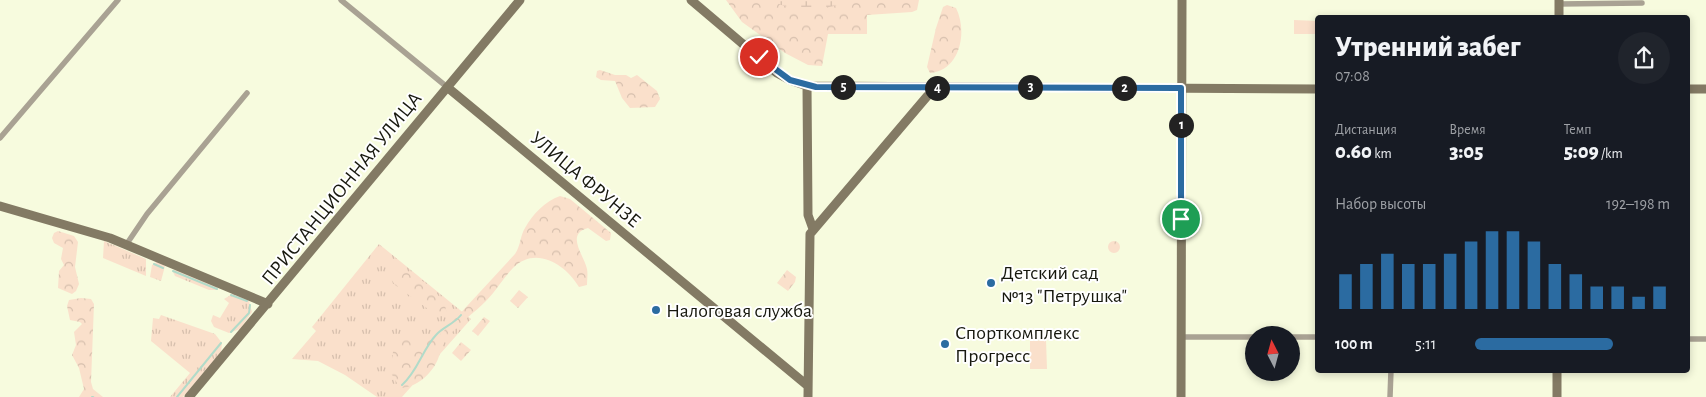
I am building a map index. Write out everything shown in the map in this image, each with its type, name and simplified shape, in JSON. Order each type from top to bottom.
[{"type":"main road","name":"ПРИСТАНЦИОННАЯ УЛИЦА","points":[[193,396],[520,0]]},
{"type":"main road","points":[[691,0],[777,72],[790,80],[807,86],[1315,88]]},
{"type":"main road","points":[[1181,397],[1182,0]]},
{"type":"main road","points":[[1559,2],[1559,15]]},
{"type":"main road","points":[[807,86],[808,214],[813,229]]},
{"type":"main road","name":"УЛИЦА ФРУНЗЕ","points":[[447,87],[808,386]]},
{"type":"main road","points":[[808,397],[808,244],[813,229],[935,88]]},
{"type":"main road","points":[[1690,89],[1706,89]]},
{"type":"main road","points":[[0,206],[96,233],[268,304]]},
{"type":"main road","points":[[1557,373],[1557,397]]},
{"type":"street","points":[[0,138],[118,0]]},
{"type":"street","name":"УЛИЦА ФРУНЗЕ","points":[[341,0],[447,87]]},
{"type":"street","points":[[1559,2],[1642,4]]},
{"type":"street","points":[[126,245],[148,214],[247,93]]},
{"type":"street","points":[[1181,337],[1245,337]]},
{"type":"street","points":[[1300,337],[1315,337]]},
{"type":"street","points":[[1690,339],[1706,339]]},
{"type":"street","points":[[1390,373],[1390,397]]},
{"type":"green space","points":[[726,0],[919,0],[917,10],[912,12],[867,15],[867,34],[828,34],[822,66],[808,65],[785,53],[742,22]]},
{"type":"green space","points":[[776,0],[856,0],[816,9],[805,9],[786,6],[777,3]]},
{"type":"green space","points":[[947,5],[956,8],[960,18],[961,39],[959,49],[955,58],[948,65],[940,71],[930,73],[927,67],[936,28],[943,7]]},
{"type":"green space","points":[[1294,20],[1315,21],[1315,34],[1294,34]]},
{"type":"green space","points":[[600,70],[615,75],[626,75],[631,78],[637,75],[657,91],[660,99],[655,107],[630,108],[622,98],[615,81],[601,80],[596,77],[597,71]]},
{"type":"green space","points":[[560,196],[570,199],[611,233],[610,240],[606,241],[588,228],[581,231],[578,235],[578,246],[587,269],[587,285],[579,287],[566,272],[550,261],[541,258],[531,258],[522,261],[509,272],[486,301],[447,338],[435,365],[428,375],[412,386],[400,388],[391,373],[394,341],[400,337],[426,341],[443,332],[515,254],[523,231],[536,213],[549,201]]},
{"type":"green space","points":[[58,231],[74,236],[78,242],[75,267],[79,284],[76,291],[72,294],[58,288],[59,271],[64,265],[61,259],[63,248],[54,243],[52,238],[54,233]]},
{"type":"green space","points":[[104,241],[146,259],[146,276],[103,258]]},
{"type":"green space","points":[[1112,241],[1116,241],[1120,247],[1116,253],[1112,253],[1108,249],[1108,245]]},
{"type":"green space","points":[[379,244],[471,319],[402,397],[377,397],[345,375],[318,361],[292,359],[316,331],[312,327]]},
{"type":"green space","points":[[158,261],[165,266],[161,281],[150,277],[152,265]]},
{"type":"green space","points":[[395,267],[410,273],[428,285],[442,301],[446,308],[446,315],[435,314],[395,285],[391,279],[390,272]]},
{"type":"green space","points":[[176,269],[217,287],[217,290],[209,290],[175,276],[173,272]]},
{"type":"green space","points":[[787,270],[796,277],[795,282],[788,291],[777,283]]},
{"type":"green space","points":[[519,290],[528,297],[518,308],[510,301]]},
{"type":"green space","points":[[234,293],[249,301],[252,312],[240,329],[229,333],[214,327],[211,321],[213,315],[220,318],[229,303],[224,299]]},
{"type":"green space","points":[[91,299],[94,304],[91,382],[93,389],[103,397],[79,397],[84,389],[79,368],[72,355],[76,345],[74,332],[82,324],[70,320],[67,306],[69,300]]},
{"type":"green space","points":[[161,315],[215,334],[222,343],[221,352],[183,397],[170,397],[190,373],[151,341],[153,318],[159,319]]},
{"type":"green space","points":[[484,317],[490,321],[478,336],[472,331]]},
{"type":"green space","points":[[1046,340],[1047,369],[1030,369],[1030,341]]},
{"type":"green space","points":[[461,342],[471,350],[461,361],[452,353]]},
{"type":"waterway","points":[[154,264],[163,268]]},
{"type":"waterway","points":[[173,271],[217,289]]},
{"type":"waterway","points":[[231,295],[247,301]]},
{"type":"waterway","points":[[231,332],[249,313],[250,305]]},
{"type":"waterway","points":[[402,385],[412,373],[436,335],[461,315]]},
{"type":"waterway","points":[[177,397],[221,343]]},
{"type":"place","name":"Детский сад №13 \"Петрушка\"","points":[[991,283]]},
{"type":"place","name":"Налоговая служба","points":[[656,310]]},
{"type":"place","name":"Спорткомплекс Прогресс","points":[[945,344]]},
{"type":"route","points":[[759,57],[782,76],[798,84],[816,87],[1181,88],[1181,219]]}]
